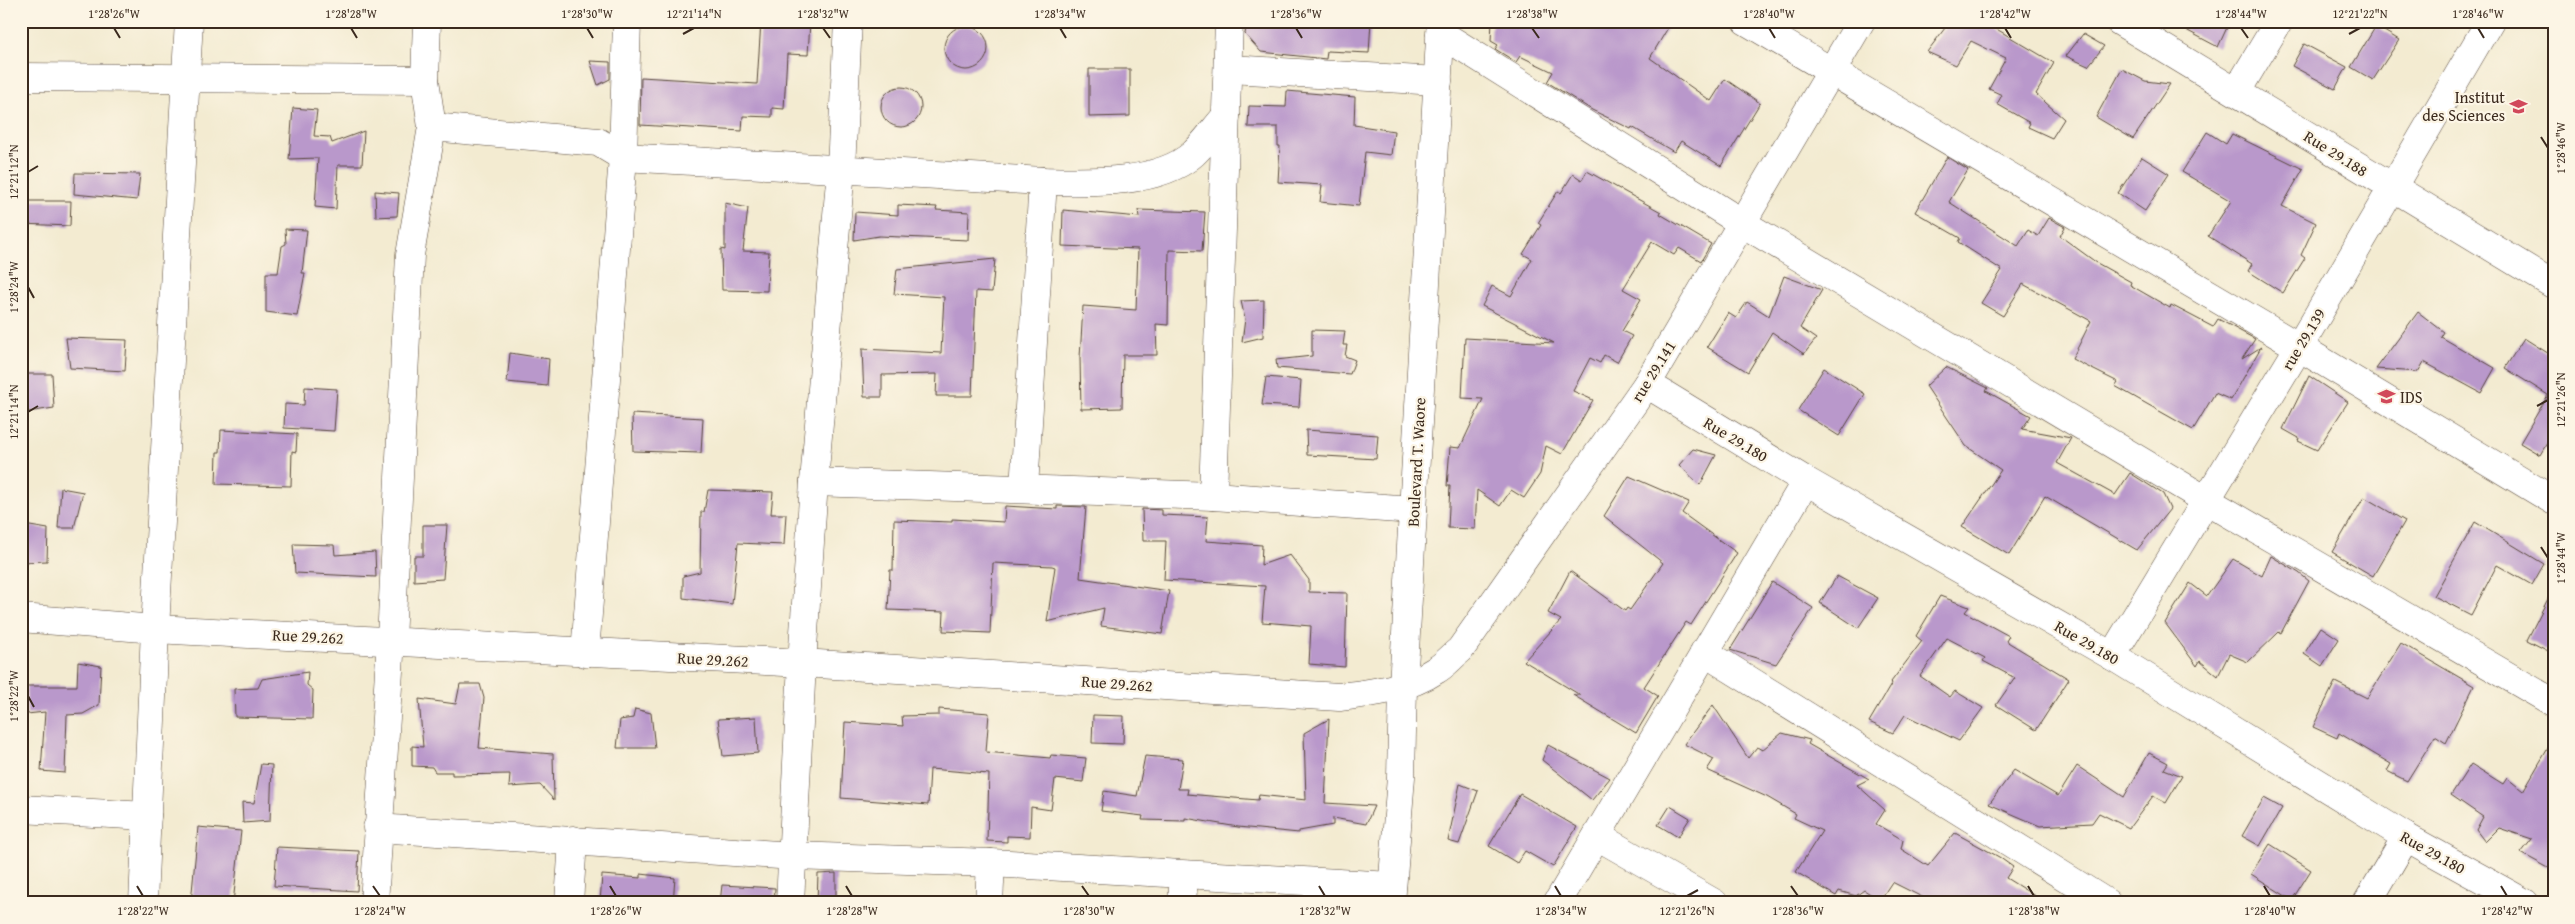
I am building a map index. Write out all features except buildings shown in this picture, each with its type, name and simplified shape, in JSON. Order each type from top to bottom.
[{"type":"street","points":[[143,903],[155,629],[189,21]]},
{"type":"street","points":[[374,903],[377,828],[391,640],[410,255],[432,127],[425,80],[427,21]]},
{"type":"street","points":[[585,654],[623,157],[627,21]]},
{"type":"street","points":[[790,903],[794,856],[802,663],[814,482],[841,169],[848,21]]},
{"type":"street","points":[[1213,496],[1229,69],[1229,21]]},
{"type":"street","points":[[1746,21],[2299,347],[2554,501]]},
{"type":"street","name":"rue 29.141","points":[[1403,686],[1436,670],[1460,650],[1647,384],[1861,21]]},
{"type":"street","name":"Rue 29.188","points":[[2119,21],[2554,285]]},
{"type":"street","points":[[2237,91],[2279,21]]},
{"type":"street","name":"rue 29.139","points":[[2112,656],[2299,347],[2490,21]]},
{"type":"street","points":[[1441,27],[1742,223],[2206,500],[2554,702]]},
{"type":"street","name":"Boulevard T. Waore","points":[[1392,895],[1401,777],[1403,686],[1441,27]]},
{"type":"street","points":[[1229,69],[1438,81]]},
{"type":"street","points":[[21,78],[425,80]]},
{"type":"street","points":[[432,127],[598,142],[623,157],[1043,181],[1110,182],[1161,171],[1192,155],[1226,116]]},
{"type":"street","points":[[1024,488],[1043,181]]},
{"type":"street","name":"Rue 29.180","points":[[1647,384],[1806,481],[2112,656],[2406,837],[2525,903]]},
{"type":"street","points":[[1557,903],[1806,481]]},
{"type":"street","points":[[814,482],[1213,496],[1413,510]]},
{"type":"street","name":"Rue 29.262","points":[[21,618],[155,629],[391,640],[585,654],[802,663],[1339,697],[1373,693],[1403,686]]},
{"type":"street","points":[[1704,652],[2107,903]]},
{"type":"street","points":[[21,809],[147,816]]},
{"type":"street","points":[[377,828],[794,856],[991,862],[1184,874],[1392,895]]},
{"type":"street","points":[[1597,836],[1714,903]]},
{"type":"street","points":[[2368,903],[2406,837]]},
{"type":"street","points":[[569,903],[573,840]]},
{"type":"street","points":[[989,903],[991,862]]},
{"type":"street","points":[[1182,903],[1184,874]]},
{"type":"place","name":"Institut des Sciences","points":[[2519,106]]},
{"type":"place","name":"IDS","points":[[2386,397]]}]
